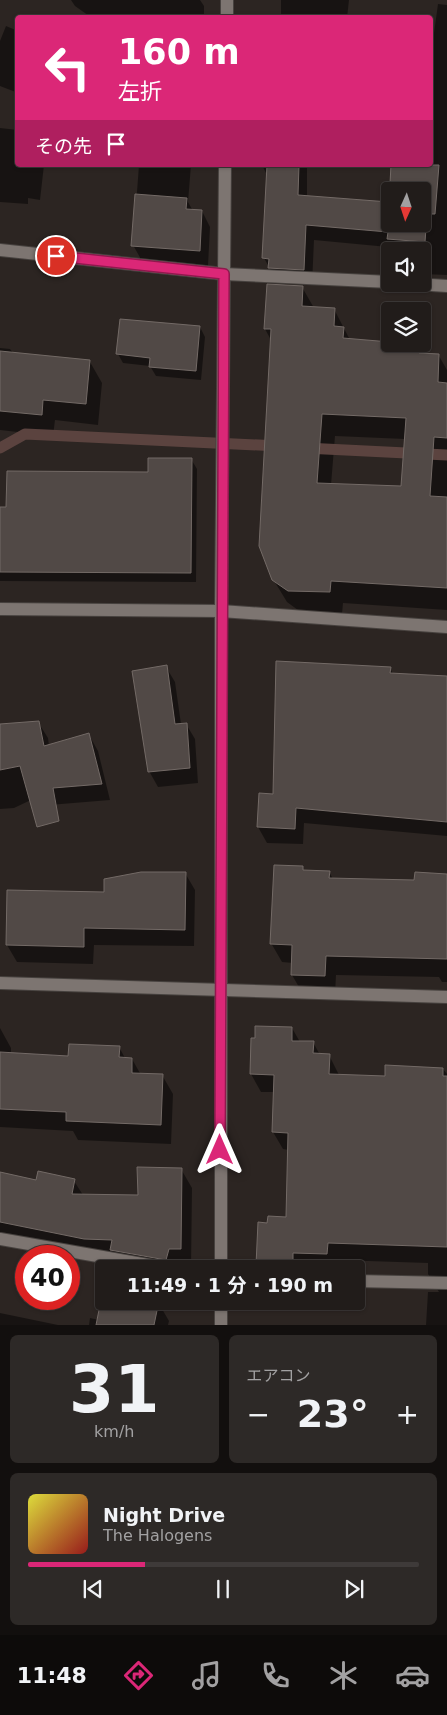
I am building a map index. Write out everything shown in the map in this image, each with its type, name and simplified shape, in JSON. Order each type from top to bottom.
[{"type":"street","points":[[227,0],[227,15]]},
{"type":"street","points":[[221,1260],[221,611],[225,167]]},
{"type":"street","points":[[0,250],[224,274],[381,282]]},
{"type":"street","points":[[431,285],[447,286]]},
{"type":"street","points":[[0,609],[221,611],[447,627]]},
{"type":"street","points":[[0,984],[447,997]]},
{"type":"street","points":[[0,1238],[121,1260]]},
{"type":"street","points":[[365,1281],[447,1283]]},
{"type":"street","points":[[221,1310],[221,1325]]},
{"type":"building","points":[[433,165],[439,165],[435,214],[431,214],[431,182],[390,182],[391,167],[433,167]]},
{"type":"building","points":[[267,167],[299,167],[298,195],[381,201],[381,231],[306,225],[304,270],[268,268],[269,259],[262,258]]},
{"type":"building","points":[[135,194],[187,198],[186,209],[202,210],[200,251],[131,246]]},
{"type":"building","points":[[388,232],[426,232],[425,242],[387,239]]},
{"type":"building","points":[[267,284],[303,286],[302,306],[335,308],[334,326],[344,327],[343,338],[381,341],[381,352],[439,354],[438,382],[447,383],[447,438],[434,437],[430,496],[447,497],[447,588],[331,581],[330,592],[288,591],[272,580],[259,546],[271,329],[264,329]],"holes":[[[322,414],[406,418],[401,486],[317,483]]]},
{"type":"building","points":[[120,319],[200,326],[196,371],[149,367],[150,358],[116,354]]},
{"type":"building","points":[[0,351],[90,360],[86,404],[43,400],[42,415],[0,411]]},
{"type":"building","points":[[148,458],[192,458],[191,573],[0,572],[0,507],[6,507],[7,471],[148,472]]},
{"type":"building","points":[[276,661],[391,667],[390,673],[447,676],[447,822],[296,808],[295,829],[257,827],[259,793],[273,794]]},
{"type":"building","points":[[167,665],[175,724],[187,723],[190,768],[148,772],[132,671]]},
{"type":"building","points":[[39,721],[44,746],[89,733],[102,784],[53,788],[59,821],[37,827],[20,766],[0,770],[0,724]]},
{"type":"building","points":[[274,865],[303,866],[303,870],[330,871],[329,878],[414,880],[415,872],[447,874],[447,959],[326,956],[325,976],[291,975],[292,945],[270,944]]},
{"type":"building","points":[[141,872],[186,872],[185,930],[84,928],[84,947],[6,945],[7,890],[104,892],[104,879]]},
{"type":"building","points":[[255,1026],[292,1027],[292,1041],[314,1041],[313,1053],[330,1054],[329,1074],[385,1076],[385,1065],[443,1068],[443,1076],[447,1076],[447,1247],[328,1243],[327,1254],[293,1253],[293,1260],[256,1260],[258,1222],[267,1223],[268,1216],[286,1217],[288,1133],[272,1132],[274,1075],[250,1074],[251,1038],[255,1038]]},
{"type":"building","points":[[69,1044],[120,1046],[119,1057],[132,1058],[132,1073],[163,1074],[161,1125],[66,1121],[66,1112],[0,1109],[0,1052],[68,1056]]},
{"type":"building","points":[[137,1167],[182,1168],[181,1249],[169,1249],[166,1260],[110,1250],[112,1240],[84,1239],[0,1222],[0,1172],[36,1180],[38,1171],[75,1179],[72,1194],[138,1195]]},
{"type":"building","points":[[99,1310],[157,1310],[154,1325],[96,1325]]},
{"type":"waterway","points":[[0,448],[25,434],[279,446]]},
{"type":"waterway","points":[[305,448],[447,455]]},
{"type":"route","points":[[56,256],[224,274],[220,1150]]}]
